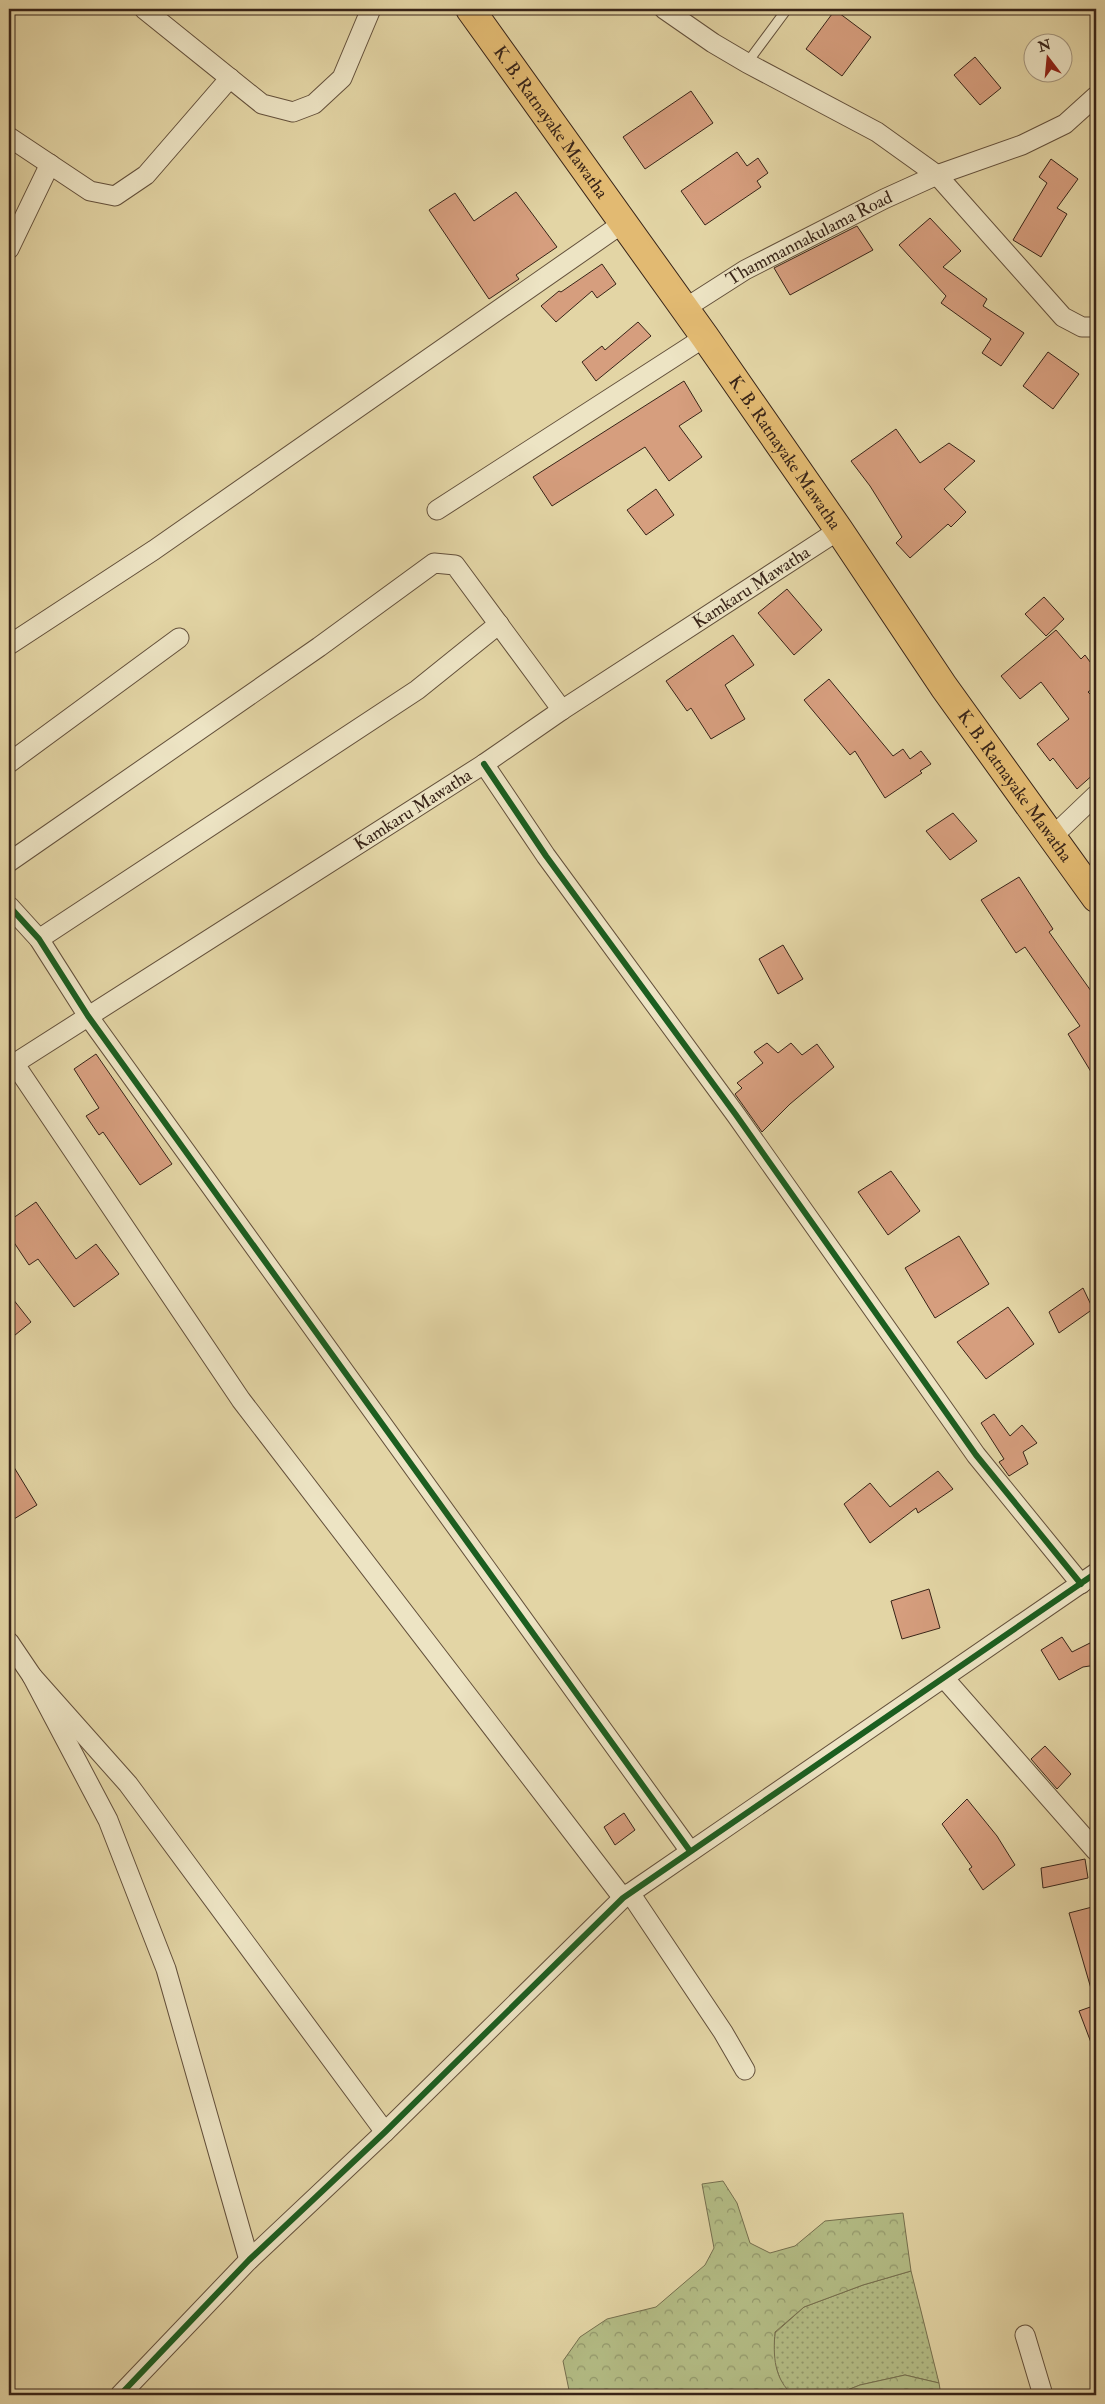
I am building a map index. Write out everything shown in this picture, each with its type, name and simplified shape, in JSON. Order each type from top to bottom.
[{"type":"highway","name":"K. B. Ratnayake Mawatha","points":[[470,9],[705,337],[839,530],[944,687],[1096,898]]},
{"type":"street","points":[[144,9],[262,104],[293,112],[314,104],[342,78],[372,9]]},
{"type":"street","points":[[664,9],[713,43],[877,132],[937,175],[1063,316],[1082,327],[1096,327]]},
{"type":"street","points":[[9,137],[90,191],[115,196],[146,175],[230,78]]},
{"type":"street","name":"Thammannakulama Road","points":[[684,309],[746,270],[884,199],[937,175],[1022,145],[1065,124],[1096,96]]},
{"type":"street","points":[[9,249],[50,164]]},
{"type":"street","points":[[9,645],[154,550],[623,223]]},
{"type":"street","points":[[437,510],[705,337]]},
{"type":"street","name":"Kamkaru Mawatha","points":[[12,1065],[484,764],[562,710],[839,530]]},
{"type":"street","points":[[9,862],[319,647],[434,563],[455,564],[562,710]]},
{"type":"street","points":[[39,939],[417,690],[499,624]]},
{"type":"street","points":[[9,763],[179,638]]},
{"type":"street","points":[[120,2395],[249,2260],[385,2132],[627,1895],[1089,1579],[971,1447],[736,1115],[546,856],[484,764]]},
{"type":"street","points":[[1053,836],[1096,795]]},
{"type":"street","points":[[9,906],[39,939],[88,1016],[690,1851]]},
{"type":"street","points":[[12,1065],[240,1400],[627,1895],[723,2032],[745,2070]]},
{"type":"street","points":[[9,1642],[32,1676],[108,1820],[166,1969],[249,2260]]},
{"type":"street","points":[[32,1676],[128,1784],[385,2132]]},
{"type":"street","points":[[944,1678],[1096,1851]]},
{"type":"street","points":[[1025,2335],[1043,2395]]},
{"type":"lane","points":[[748,63],[787,9]]},
{"type":"green space","points":[[723,2181],[737,2203],[750,2243],[770,2253],[795,2246],[825,2221],[903,2213],[911,2271],[863,2285],[804,2307],[775,2332],[774,2350],[778,2374],[793,2395],[570,2395],[563,2361],[580,2337],[607,2319],[656,2307],[705,2265],[714,2248],[702,2184]]},
{"type":"green space","points":[[911,2271],[939,2383],[905,2375],[860,2385],[835,2395],[793,2395],[783,2387],[773,2359],[775,2333],[804,2307],[863,2285]]},
{"type":"green space","points":[[905,2375],[939,2383],[941,2395],[835,2395],[860,2385]]},
{"type":"building","points":[[835,10],[871,37],[842,76],[806,49]]},
{"type":"building","points":[[975,57],[1001,88],[980,105],[954,75]]},
{"type":"building","points":[[691,91],[713,123],[645,169],[623,137]]},
{"type":"building","points":[[737,152],[747,166],[758,158],[768,173],[757,181],[761,187],[705,225],[681,191]]},
{"type":"building","points":[[1051,159],[1078,179],[1057,208],[1067,214],[1041,257],[1013,240],[1047,183],[1039,177]]},
{"type":"building","points":[[516,192],[557,247],[516,275],[519,279],[489,299],[429,210],[455,193],[474,221]]},
{"type":"building","points":[[930,218],[961,251],[943,267],[987,299],[983,306],[1024,333],[1001,366],[982,353],[991,339],[941,303],[946,296],[899,245]]},
{"type":"building","points":[[857,226],[873,250],[790,295],[774,268]]},
{"type":"building","points":[[602,264],[616,284],[597,298],[592,291],[556,322],[541,306],[559,291],[561,292]]},
{"type":"building","points":[[638,322],[651,336],[596,381],[582,362],[602,346],[605,350]]},
{"type":"building","points":[[1048,352],[1079,374],[1053,409],[1023,386]]},
{"type":"building","points":[[684,381],[702,411],[679,426],[702,457],[669,481],[645,447],[552,506],[533,477]]},
{"type":"building","points":[[896,429],[920,463],[949,443],[975,461],[944,489],[966,512],[951,527],[948,524],[910,558],[896,543],[902,537],[870,486],[851,461]]},
{"type":"building","points":[[656,489],[674,515],[646,535],[627,510]]},
{"type":"building","points":[[787,589],[822,630],[794,655],[758,613]]},
{"type":"building","points":[[1044,597],[1064,619],[1046,636],[1025,614]]},
{"type":"building","points":[[1056,630],[1081,659],[1085,655],[1096,670],[1096,686],[1088,692],[1096,700],[1096,772],[1077,789],[1053,758],[1050,761],[1037,744],[1069,719],[1041,682],[1020,699],[1001,676]]},
{"type":"building","points":[[733,635],[754,665],[725,685],[745,719],[711,739],[691,708],[687,711],[666,681]]},
{"type":"building","points":[[829,679],[893,756],[903,749],[910,759],[921,751],[931,764],[920,771],[922,773],[885,798],[855,751],[850,755],[804,700]]},
{"type":"building","points":[[953,813],[977,841],[950,860],[926,831]]},
{"type":"building","points":[[1019,877],[1053,929],[1049,932],[1096,998],[1096,1080],[1068,1034],[1080,1026],[1025,947],[1016,953],[981,900]]},
{"type":"building","points":[[783,945],[803,979],[778,994],[759,959]]},
{"type":"building","points":[[767,1043],[778,1053],[791,1043],[802,1055],[817,1044],[834,1067],[790,1104],[762,1132],[735,1094],[742,1088],[737,1083],[763,1063],[754,1052]]},
{"type":"building","points":[[96,1054],[172,1164],[140,1185],[103,1132],[99,1135],[86,1116],[99,1108],[74,1069]]},
{"type":"building","points":[[891,1171],[920,1211],[888,1235],[858,1192]]},
{"type":"building","points":[[36,1202],[76,1259],[96,1244],[119,1274],[74,1307],[38,1259],[29,1265],[9,1235],[9,1221]]},
{"type":"building","points":[[959,1236],[989,1284],[935,1318],[905,1268]]},
{"type":"building","points":[[1083,1288],[1093,1309],[1059,1333],[1049,1312]]},
{"type":"building","points":[[9,1294],[31,1322],[9,1340]]},
{"type":"building","points":[[1008,1307],[1034,1344],[986,1379],[957,1342]]},
{"type":"building","points":[[994,1414],[1010,1436],[1022,1425],[1037,1443],[1023,1452],[1028,1464],[1009,1476],[999,1462],[1004,1459],[981,1423]]},
{"type":"building","points":[[9,1459],[37,1505],[9,1522]]},
{"type":"building","points":[[938,1471],[953,1489],[918,1513],[916,1508],[870,1543],[844,1504],[870,1483],[890,1507]]},
{"type":"building","points":[[929,1589],[940,1628],[902,1639],[891,1601]]},
{"type":"building","points":[[1062,1637],[1072,1652],[1096,1640],[1096,1665],[1083,1667],[1059,1680],[1041,1650]]},
{"type":"building","points":[[1045,1746],[1071,1774],[1057,1789],[1031,1759]]},
{"type":"building","points":[[967,1799],[997,1836],[1015,1865],[983,1890],[969,1869],[972,1867],[942,1824]]},
{"type":"building","points":[[624,1813],[635,1830],[615,1845],[604,1827]]},
{"type":"building","points":[[1085,1859],[1088,1878],[1043,1888],[1041,1868]]},
{"type":"building","points":[[1096,1906],[1096,1991],[1092,1992],[1069,1913]]},
{"type":"building","points":[[1096,2005],[1096,2052],[1095,2053],[1079,2011]]},
{"type":"cycle path","points":[[484,764],[546,856],[736,1115],[976,1455],[1081,1584]]},
{"type":"cycle path","points":[[9,906],[39,939],[88,1016],[690,1851]]},
{"type":"cycle path","points":[[120,2395],[249,2260],[385,2132],[623,1898],[1096,1573]]}]
